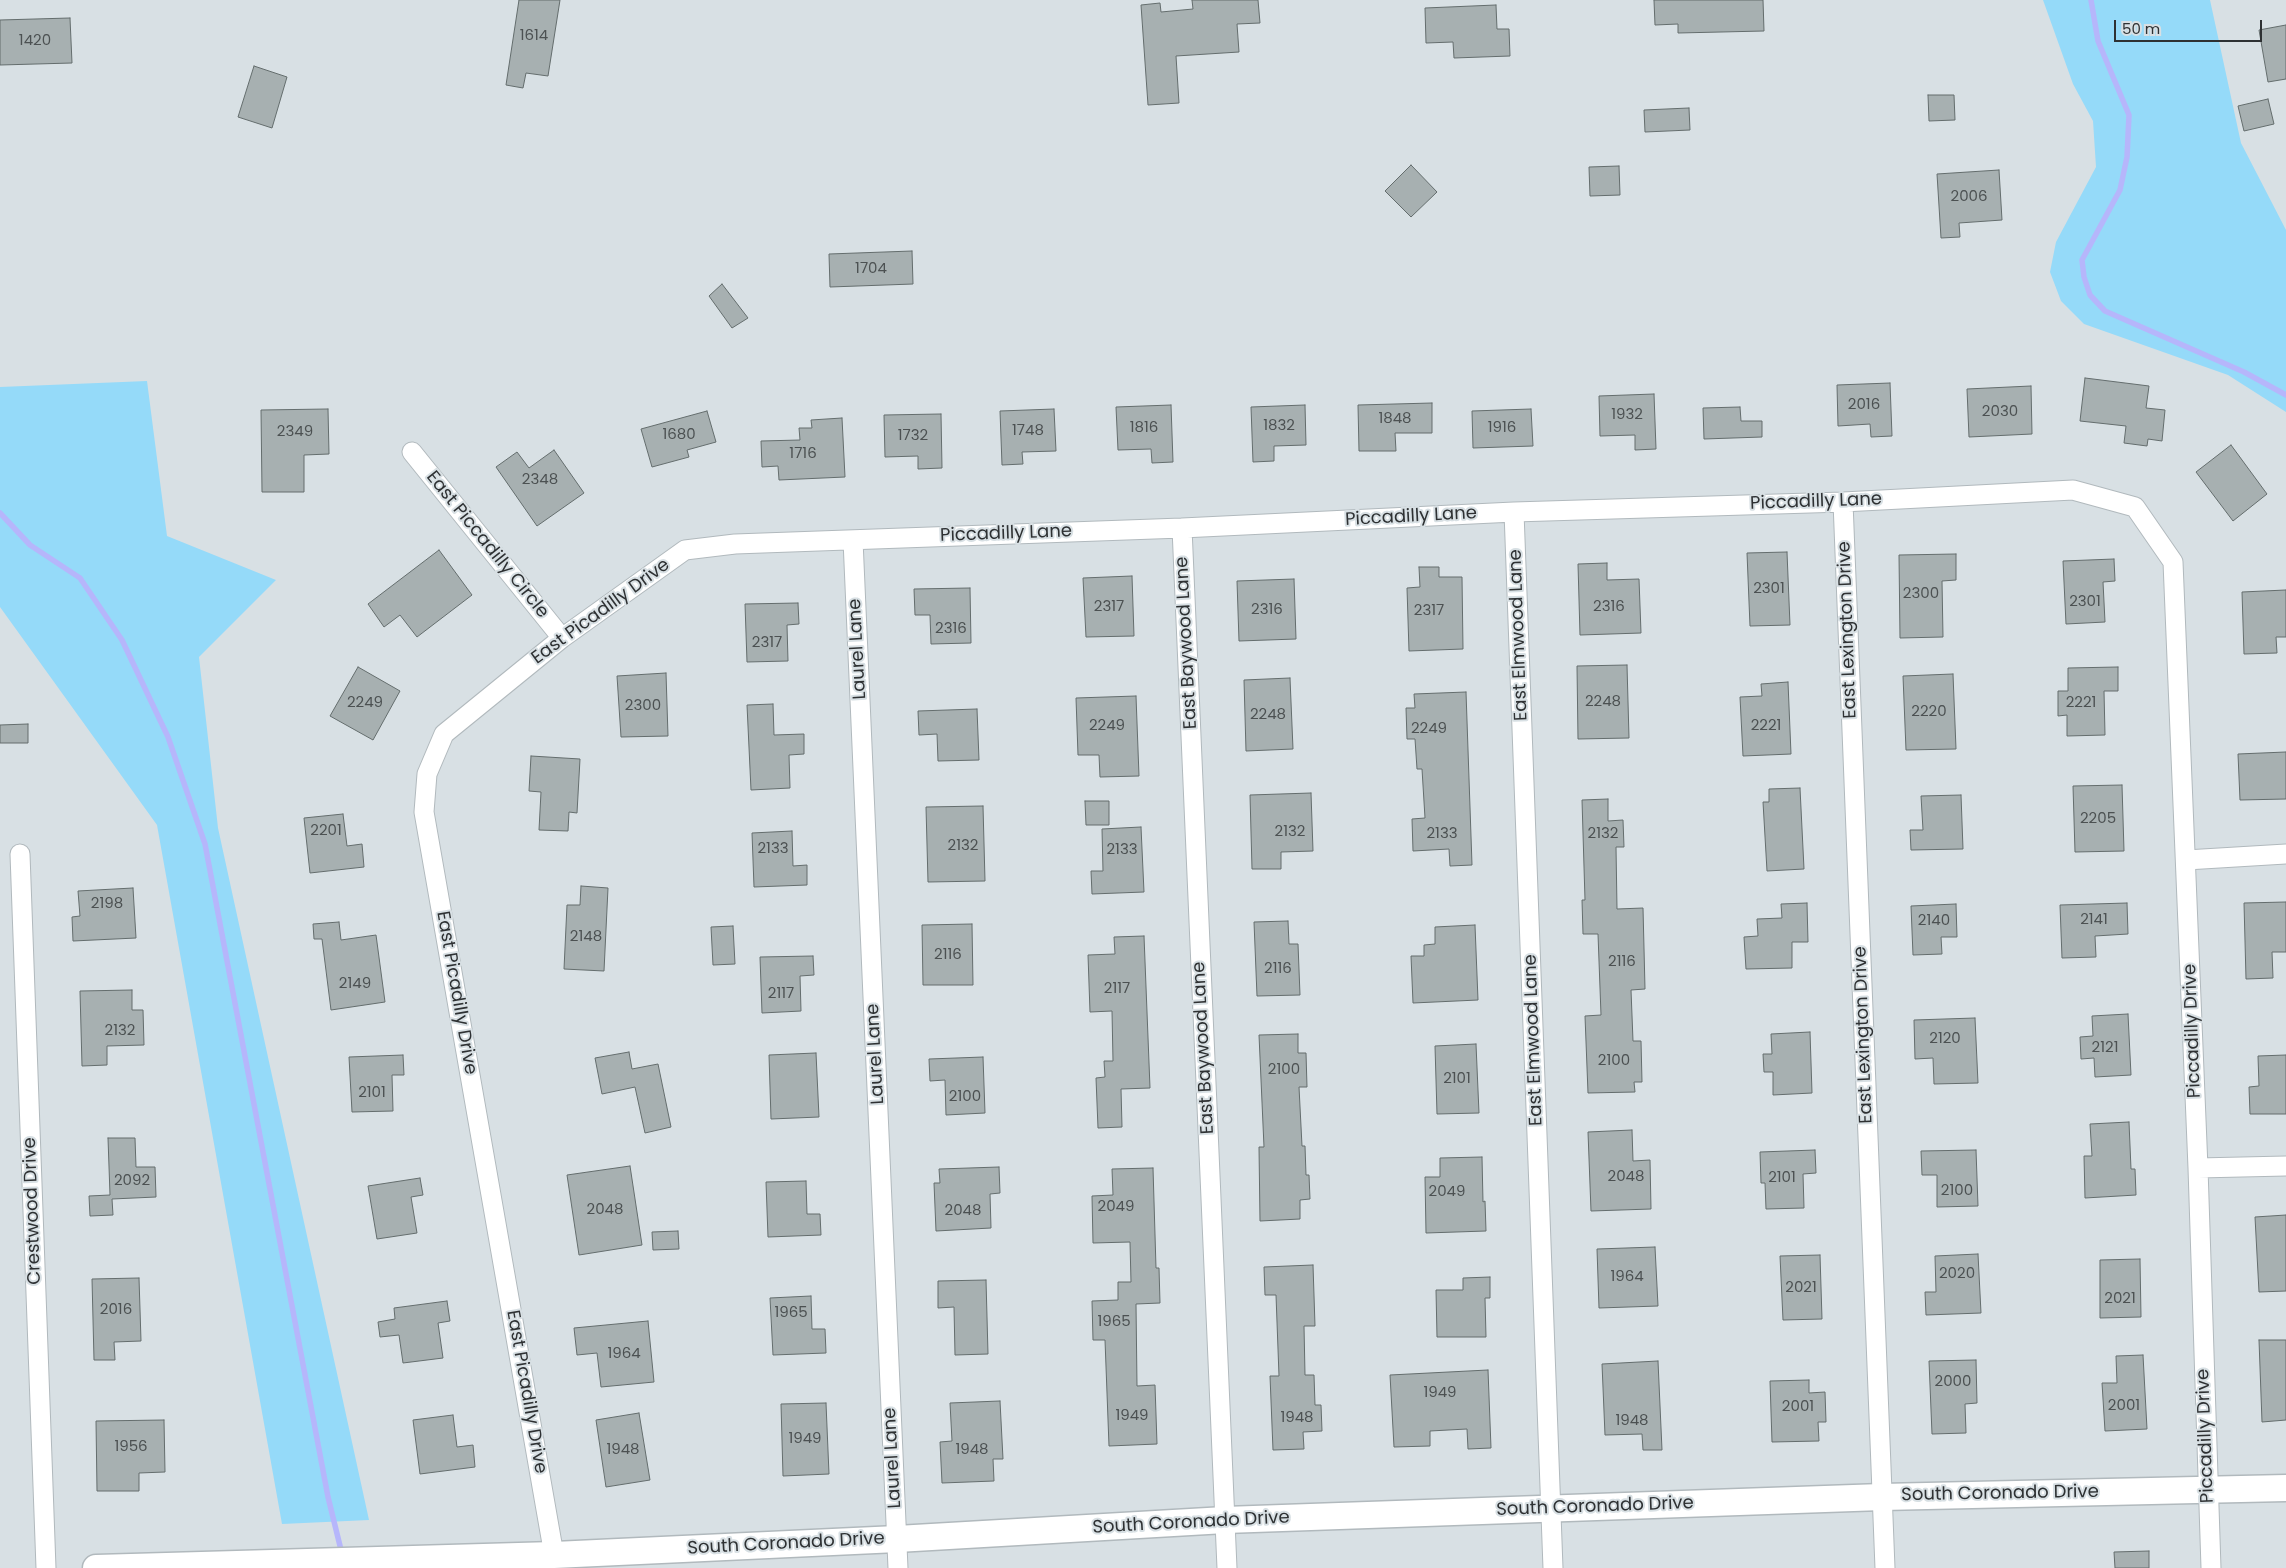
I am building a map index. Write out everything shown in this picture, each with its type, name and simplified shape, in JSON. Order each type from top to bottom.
[{"type":"street","name":"East Piccadilly Circle","points":[[412,452],[562,638]]},
{"type":"street","name":"Piccadilly Lane","points":[[686,550],[735,544],[1182,528],[1514,512],[1843,502],[2073,490],[2135,507]]},
{"type":"street","name":"East Lexington Drive","points":[[1843,502],[1885,1568]]},
{"type":"street","name":"Piccadilly Drive","points":[[2135,507],[2173,562],[2198,1168],[2211,1568]]},
{"type":"street","name":"East Elmwood Lane","points":[[1514,512],[1553,1568]]},
{"type":"street","name":"East Baywood Lane","points":[[1182,528],[1226,1568]]},
{"type":"street","name":"Laurel Lane","points":[[853,540],[898,1568]]},
{"type":"street","name":"East Picadilly Drive","points":[[554,1555],[424,812],[427,774],[444,734],[562,638],[686,550]]},
{"type":"street","name":"Crestwood Drive","points":[[20,854],[46,1568]]},
{"type":"street","points":[[2186,860],[2286,854]]},
{"type":"street","points":[[2198,1168],[2286,1166]]},
{"type":"street","name":"South Coronado Drive","points":[[96,1568],[311,1560],[554,1555],[897,1539],[1225,1520],[1551,1508],[1882,1497],[2286,1488]]},
{"type":"shaded area","points":[[2043,0],[2210,0],[2241,143],[2286,230],[2286,412],[2228,375],[2084,324],[2061,301],[2050,272],[2056,242],[2096,167],[2093,121],[2073,84]]},
{"type":"shaded area","points":[[147,381],[167,536],[276,580],[199,657],[218,828],[369,1520],[282,1524],[157,825],[0,607],[0,387]]},
{"type":"building","points":[[519,0],[560,0],[548,76],[526,73],[523,88],[506,85]]},
{"type":"building","points":[[1192,0],[1258,0],[1260,23],[1237,24],[1239,52],[1176,56],[1179,103],[1148,105],[1141,5],[1160,3],[1161,12],[1193,9]]},
{"type":"building","points":[[1654,0],[1763,0],[1764,31],[1678,33],[1678,24],[1655,25]]},
{"type":"building","points":[[1496,5],[1497,29],[1509,29],[1510,56],[1454,58],[1453,42],[1426,43],[1425,8]]},
{"type":"building","points":[[70,18],[72,63],[0,65],[0,20]]},
{"type":"building","points":[[2286,25],[2286,79],[2268,82],[2259,30]]},
{"type":"building","points":[[254,66],[287,77],[272,128],[238,117]]},
{"type":"building","points":[[1928,95],[1954,95],[1955,120],[1929,121]]},
{"type":"building","points":[[2268,99],[2274,124],[2244,131],[2238,106]]},
{"type":"building","points":[[1689,108],[1690,130],[1645,132],[1644,110]]},
{"type":"building","points":[[1411,165],[1437,192],[1411,217],[1385,191]]},
{"type":"building","points":[[1619,166],[1620,195],[1590,196],[1589,167]]},
{"type":"building","points":[[1999,170],[2002,220],[1959,223],[1960,237],[1941,238],[1937,174]]},
{"type":"building","points":[[912,251],[913,284],[830,287],[829,254]]},
{"type":"building","points":[[722,284],[748,318],[732,328],[709,296]]},
{"type":"building","points":[[2085,378],[2149,386],[2146,408],[2165,410],[2162,441],[2148,439],[2147,446],[2124,443],[2126,426],[2080,421]]},
{"type":"building","points":[[1890,383],[1892,436],[1871,437],[1870,424],[1838,426],[1837,385]]},
{"type":"building","points":[[2031,386],[2032,434],[1969,437],[1967,389]]},
{"type":"building","points":[[1654,394],[1656,449],[1635,450],[1635,435],[1600,436],[1599,396]]},
{"type":"building","points":[[1432,403],[1432,433],[1395,433],[1396,451],[1359,451],[1358,405]]},
{"type":"building","points":[[1171,405],[1173,462],[1152,463],[1151,449],[1118,450],[1116,407]]},
{"type":"building","points":[[1305,405],[1306,445],[1274,446],[1274,461],[1253,462],[1251,407]]},
{"type":"building","points":[[1740,407],[1741,421],[1762,421],[1762,437],[1704,439],[1703,408]]},
{"type":"building","points":[[328,409],[329,454],[304,455],[304,492],[262,492],[261,410]]},
{"type":"building","points":[[1054,409],[1056,451],[1022,452],[1023,464],[1002,465],[1000,411]]},
{"type":"building","points":[[1531,409],[1533,446],[1473,448],[1472,411]]},
{"type":"building","points":[[707,411],[716,442],[687,450],[689,457],[652,467],[641,429]]},
{"type":"building","points":[[941,414],[942,468],[918,469],[918,456],[885,457],[884,415]]},
{"type":"building","points":[[842,418],[845,477],[779,480],[778,466],[762,467],[761,441],[800,440],[799,428],[812,428],[811,420]]},
{"type":"building","points":[[2231,445],[2267,494],[2233,521],[2196,472]]},
{"type":"building","points":[[554,450],[584,493],[537,526],[496,467],[517,452],[529,468]]},
{"type":"building","points":[[439,550],[472,595],[417,637],[400,615],[384,627],[368,604]]},
{"type":"building","points":[[1787,552],[1790,625],[1750,626],[1747,553]]},
{"type":"building","points":[[1956,554],[1956,580],[1942,581],[1943,637],[1900,638],[1899,555]]},
{"type":"building","points":[[2114,559],[2115,581],[2103,582],[2105,622],[2066,624],[2063,561]]},
{"type":"building","points":[[1607,563],[1607,580],[1639,579],[1641,633],[1580,635],[1578,564]]},
{"type":"building","points":[[1419,567],[1439,567],[1439,577],[1462,577],[1463,649],[1409,651],[1407,588],[1420,587]]},
{"type":"building","points":[[1132,576],[1134,636],[1086,637],[1083,578]]},
{"type":"building","points":[[1294,579],[1296,639],[1239,641],[1237,581]]},
{"type":"building","points":[[970,588],[971,643],[931,644],[930,615],[915,615],[914,589]]},
{"type":"building","points":[[2286,590],[2286,637],[2276,637],[2277,653],[2244,654],[2242,592]]},
{"type":"building","points":[[798,603],[799,624],[787,625],[788,661],[747,662],[745,604]]},
{"type":"building","points":[[1627,665],[1629,738],[1578,739],[1577,666]]},
{"type":"building","points":[[358,667],[400,691],[373,740],[330,716]]},
{"type":"building","points":[[2118,667],[2118,691],[2104,691],[2105,735],[2067,736],[2067,715],[2058,716],[2058,691],[2068,691],[2068,668]]},
{"type":"building","points":[[666,673],[668,736],[621,737],[617,676]]},
{"type":"building","points":[[1953,674],[1956,749],[1906,750],[1903,676]]},
{"type":"building","points":[[1290,678],[1293,749],[1246,751],[1244,680]]},
{"type":"building","points":[[1788,682],[1791,754],[1743,756],[1740,697],[1762,696],[1761,684]]},
{"type":"building","points":[[1466,692],[1472,865],[1450,866],[1449,849],[1413,851],[1412,819],[1425,818],[1422,769],[1417,769],[1415,739],[1407,739],[1406,708],[1415,708],[1414,694]]},
{"type":"building","points":[[1136,696],[1139,776],[1100,777],[1099,755],[1078,755],[1076,698]]},
{"type":"building","points":[[773,704],[774,735],[804,734],[804,754],[789,755],[790,788],[751,790],[747,705]]},
{"type":"building","points":[[977,709],[979,760],[938,761],[937,734],[919,735],[918,711]]},
{"type":"building","points":[[28,724],[28,743],[0,743],[0,725]]},
{"type":"building","points":[[2286,752],[2286,799],[2240,800],[2238,754]]},
{"type":"building","points":[[531,756],[580,759],[577,813],[569,812],[568,831],[539,830],[541,792],[529,791]]},
{"type":"building","points":[[2122,785],[2124,851],[2075,852],[2073,786]]},
{"type":"building","points":[[1800,788],[1804,869],[1767,871],[1763,802],[1769,802],[1769,789]]},
{"type":"building","points":[[1311,793],[1313,851],[1281,852],[1281,869],[1252,869],[1250,795]]},
{"type":"building","points":[[1961,795],[1963,849],[1911,850],[1910,830],[1923,830],[1921,796]]},
{"type":"building","points":[[1608,799],[1608,821],[1623,820],[1624,847],[1616,847],[1617,909],[1643,908],[1645,989],[1631,990],[1633,1041],[1641,1041],[1642,1082],[1634,1082],[1635,1092],[1588,1093],[1585,1016],[1601,1015],[1598,934],[1583,934],[1582,900],[1585,900],[1582,800]]},
{"type":"building","points":[[1085,801],[1109,801],[1109,825],[1086,825]]},
{"type":"building","points":[[983,806],[985,881],[928,882],[926,807]]},
{"type":"building","points":[[343,814],[347,846],[362,844],[364,867],[310,873],[304,818]]},
{"type":"building","points":[[1141,827],[1144,892],[1092,894],[1091,871],[1103,871],[1102,829]]},
{"type":"building","points":[[792,831],[793,866],[807,865],[807,885],[754,887],[752,833]]},
{"type":"building","points":[[581,886],[608,888],[604,971],[564,969],[567,905],[580,905]]},
{"type":"building","points":[[133,888],[136,938],[73,941],[72,917],[80,916],[78,891]]},
{"type":"building","points":[[2286,902],[2286,952],[2272,952],[2273,978],[2246,979],[2244,903]]},
{"type":"building","points":[[1807,903],[1808,942],[1792,942],[1792,968],[1746,969],[1744,937],[1758,936],[1757,919],[1782,918],[1781,904]]},
{"type":"building","points":[[2127,903],[2128,934],[2095,936],[2096,957],[2062,958],[2060,905]]},
{"type":"building","points":[[1956,904],[1957,937],[1941,937],[1942,954],[1913,955],[1911,906]]},
{"type":"building","points":[[1288,921],[1289,944],[1298,944],[1300,995],[1257,996],[1254,922]]},
{"type":"building","points":[[339,922],[341,940],[376,935],[385,1002],[331,1010],[322,939],[314,939],[313,924]]},
{"type":"building","points":[[972,924],[973,985],[923,985],[922,925]]},
{"type":"building","points":[[1475,925],[1478,1000],[1413,1003],[1411,956],[1424,956],[1424,945],[1435,944],[1435,927]]},
{"type":"building","points":[[733,926],[735,964],[713,965],[711,927]]},
{"type":"building","points":[[1144,936],[1150,1088],[1121,1089],[1122,1127],[1098,1128],[1096,1078],[1105,1077],[1104,1061],[1113,1061],[1112,1011],[1090,1012],[1088,955],[1115,954],[1114,937]]},
{"type":"building","points":[[813,956],[814,975],[800,976],[801,1011],[762,1013],[760,957]]},
{"type":"building","points":[[132,990],[132,1010],[143,1010],[144,1045],[107,1046],[107,1065],[82,1066],[80,991]]},
{"type":"building","points":[[2128,1014],[2131,1075],[2095,1077],[2094,1058],[2081,1059],[2080,1037],[2093,1036],[2092,1016]]},
{"type":"building","points":[[1975,1018],[1978,1083],[1934,1084],[1933,1058],[1915,1059],[1914,1020]]},
{"type":"building","points":[[1810,1032],[1812,1093],[1773,1095],[1773,1072],[1764,1072],[1763,1054],[1772,1054],[1771,1034]]},
{"type":"building","points":[[1298,1034],[1298,1053],[1306,1053],[1307,1087],[1299,1087],[1302,1146],[1305,1146],[1306,1175],[1309,1175],[1310,1199],[1300,1200],[1300,1219],[1260,1221],[1259,1147],[1264,1147],[1259,1035]]},
{"type":"building","points":[[1476,1044],[1479,1113],[1437,1114],[1435,1046]]},
{"type":"building","points":[[629,1052],[632,1069],[658,1064],[671,1127],[645,1133],[635,1087],[602,1094],[595,1058]]},
{"type":"building","points":[[816,1053],[819,1117],[771,1119],[769,1055]]},
{"type":"building","points":[[403,1055],[404,1075],[392,1075],[393,1111],[352,1112],[349,1057]]},
{"type":"building","points":[[2286,1055],[2286,1114],[2250,1114],[2249,1087],[2259,1086],[2258,1056]]},
{"type":"building","points":[[983,1057],[985,1113],[946,1115],[945,1080],[930,1081],[929,1059]]},
{"type":"building","points":[[2129,1122],[2131,1169],[2135,1169],[2136,1195],[2085,1198],[2084,1156],[2092,1156],[2090,1124]]},
{"type":"building","points":[[1632,1130],[1633,1161],[1650,1160],[1651,1209],[1591,1211],[1588,1132]]},
{"type":"building","points":[[108,1138],[135,1138],[136,1167],[155,1167],[156,1197],[112,1199],[113,1215],[90,1216],[89,1196],[110,1195]]},
{"type":"building","points":[[1815,1150],[1816,1173],[1803,1174],[1804,1208],[1766,1209],[1765,1183],[1761,1183],[1760,1152]]},
{"type":"building","points":[[1976,1150],[1978,1206],[1937,1207],[1937,1175],[1922,1175],[1921,1151]]},
{"type":"building","points":[[1482,1157],[1486,1231],[1426,1233],[1425,1177],[1440,1177],[1440,1158]]},
{"type":"building","points":[[630,1166],[642,1245],[579,1255],[567,1175]]},
{"type":"building","points":[[999,1167],[1000,1193],[990,1194],[991,1228],[936,1231],[934,1183],[940,1183],[939,1169]]},
{"type":"building","points":[[1153,1168],[1156,1268],[1159,1268],[1160,1303],[1136,1304],[1137,1386],[1155,1385],[1157,1444],[1109,1446],[1105,1340],[1093,1340],[1092,1301],[1118,1300],[1118,1282],[1131,1282],[1130,1242],[1093,1243],[1092,1196],[1113,1195],[1112,1169]]},
{"type":"building","points":[[420,1178],[423,1195],[411,1197],[417,1233],[377,1239],[368,1186]]},
{"type":"building","points":[[806,1181],[807,1214],[820,1214],[821,1235],[768,1237],[766,1182]]},
{"type":"building","points":[[2286,1215],[2286,1291],[2259,1292],[2255,1217]]},
{"type":"building","points":[[678,1231],[679,1249],[653,1250],[652,1232]]},
{"type":"building","points":[[1655,1247],[1658,1306],[1599,1308],[1597,1249]]},
{"type":"building","points":[[1978,1254],[1981,1313],[1926,1315],[1925,1292],[1936,1292],[1935,1256]]},
{"type":"building","points":[[1820,1255],[1822,1319],[1783,1320],[1780,1256]]},
{"type":"building","points":[[2140,1259],[2141,1317],[2100,1318],[2100,1260]]},
{"type":"building","points":[[1313,1265],[1315,1326],[1304,1326],[1305,1375],[1314,1375],[1315,1405],[1321,1405],[1322,1431],[1303,1432],[1304,1449],[1273,1450],[1270,1376],[1279,1376],[1276,1295],[1265,1295],[1264,1267]]},
{"type":"building","points":[[1490,1277],[1490,1298],[1485,1298],[1486,1337],[1437,1337],[1436,1290],[1463,1290],[1463,1278]]},
{"type":"building","points":[[139,1278],[141,1341],[114,1342],[115,1360],[94,1360],[92,1279]]},
{"type":"building","points":[[986,1280],[988,1354],[955,1355],[954,1307],[938,1308],[938,1281]]},
{"type":"building","points":[[811,1296],[812,1329],[825,1329],[826,1353],[773,1355],[770,1298]]},
{"type":"building","points":[[447,1301],[450,1321],[438,1323],[443,1358],[403,1363],[399,1335],[380,1337],[378,1322],[395,1319],[394,1308]]},
{"type":"building","points":[[648,1321],[654,1382],[601,1387],[597,1353],[577,1355],[574,1328]]},
{"type":"building","points":[[2259,1340],[2286,1340],[2286,1420],[2262,1422]]},
{"type":"building","points":[[2143,1355],[2147,1429],[2105,1431],[2102,1383],[2117,1383],[2116,1356]]},
{"type":"building","points":[[1976,1360],[1977,1403],[1965,1404],[1966,1433],[1932,1434],[1929,1361]]},
{"type":"building","points":[[1658,1361],[1662,1450],[1643,1450],[1642,1434],[1605,1435],[1602,1364]]},
{"type":"building","points":[[1488,1370],[1491,1448],[1468,1449],[1467,1429],[1430,1431],[1430,1446],[1394,1447],[1390,1375]]},
{"type":"building","points":[[1809,1380],[1809,1393],[1825,1392],[1826,1422],[1818,1422],[1819,1441],[1772,1442],[1770,1381]]},
{"type":"building","points":[[1000,1401],[1003,1459],[993,1459],[994,1481],[942,1483],[940,1442],[952,1441],[950,1403]]},
{"type":"building","points":[[826,1403],[829,1474],[783,1476],[781,1404]]},
{"type":"building","points":[[639,1413],[650,1480],[606,1487],[596,1420]]},
{"type":"building","points":[[453,1415],[457,1447],[473,1445],[475,1467],[420,1474],[413,1420]]},
{"type":"building","points":[[164,1420],[165,1472],[139,1473],[139,1491],[97,1491],[96,1421]]},
{"type":"building","points":[[2149,1551],[2149,1568],[2115,1568],[2114,1552]]},
{"type":"waterway","points":[[2091,0],[2098,41],[2129,115],[2127,157],[2120,190],[2082,260],[2084,277],[2090,295],[2105,311],[2244,372],[2286,395]]},
{"type":"waterway","points":[[0,513],[30,545],[80,578],[122,640],[168,737],[205,844],[328,1497],[342,1554]]}]
